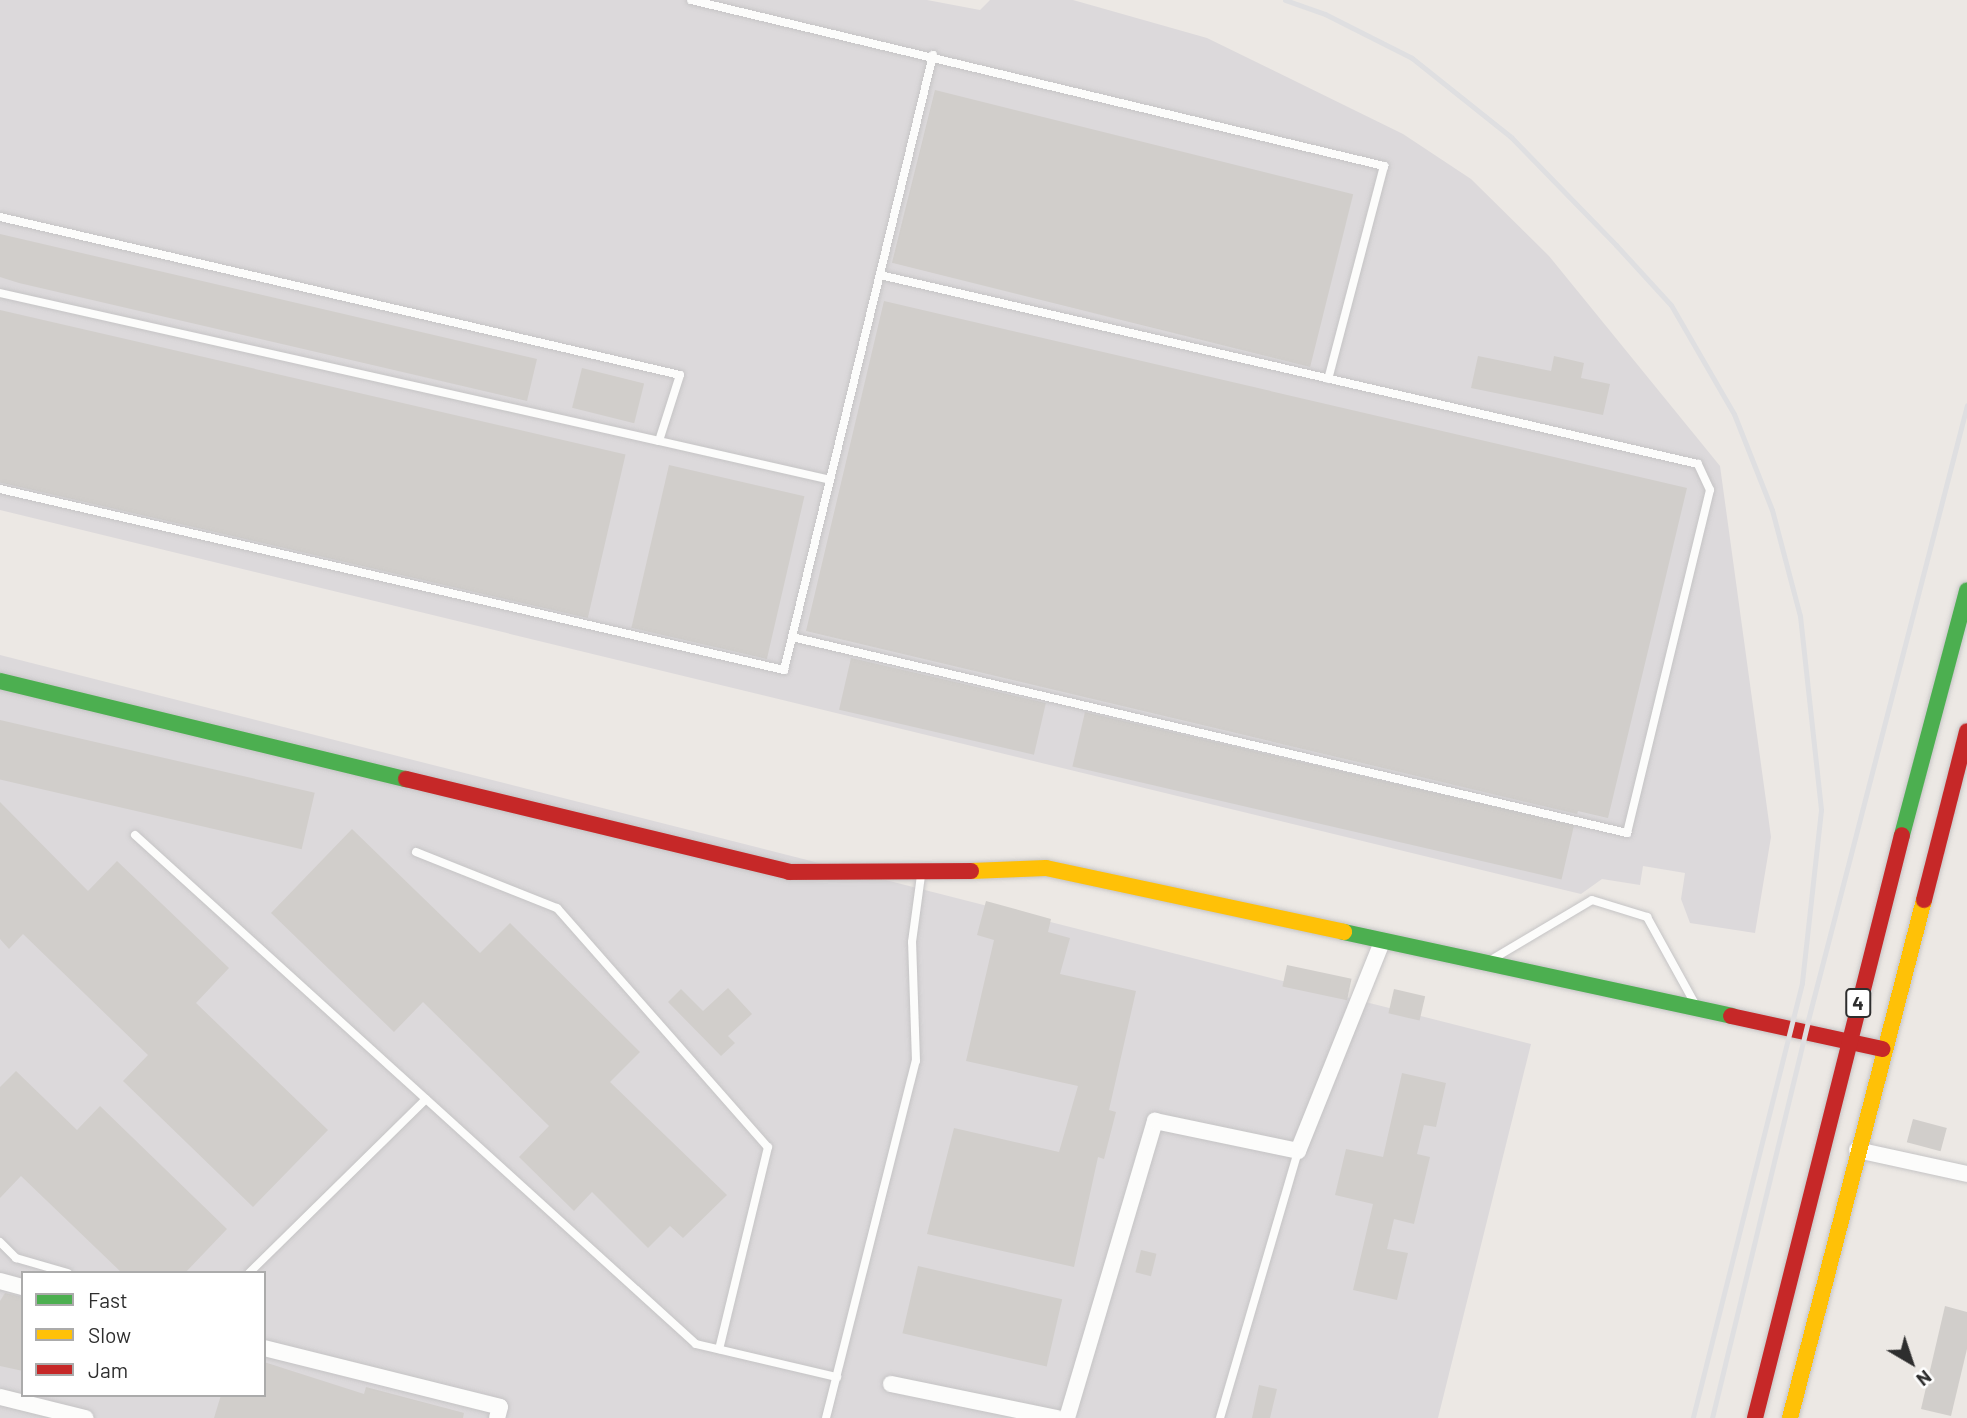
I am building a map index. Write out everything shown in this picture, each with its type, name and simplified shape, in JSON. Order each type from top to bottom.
[{"type":"street","name":"4","points":[[1755,1418],[1847,1043],[1967,590]]},
{"type":"street","points":[[0,681],[789,872],[1046,868],[1700,1012],[1882,1049]]},
{"type":"street","name":"4","points":[[1790,1418],[1882,1049],[1967,731]]},
{"type":"street","points":[[1067,1418],[1155,1121],[1298,1151],[1382,942]]},
{"type":"street","points":[[1857,1150],[1967,1174]]},
{"type":"street","points":[[0,1281],[21,1286]]},
{"type":"street","points":[[266,1348],[500,1407],[497,1418]]},
{"type":"street","points":[[891,1384],[1057,1418]]},
{"type":"street","points":[[0,1397],[85,1418]]},
{"type":"lane","points":[[691,0],[933,55],[1384,166],[1328,379]]},
{"type":"lane","points":[[0,489],[784,670],[933,55]]},
{"type":"lane","points":[[0,217],[680,374],[659,441]]},
{"type":"lane","points":[[792,637],[1627,833],[1710,490],[1698,464],[880,275]]},
{"type":"lane","points":[[0,293],[830,480]]},
{"type":"lane","points":[[135,835],[696,1344],[837,1377]]},
{"type":"lane","points":[[416,852],[557,908],[768,1147],[719,1349]]},
{"type":"lane","points":[[826,1418],[916,1061],[912,942],[922,872]]},
{"type":"lane","points":[[1483,965],[1592,900],[1647,917],[1700,1012]]},
{"type":"lane","points":[[250,1271],[426,1099]]},
{"type":"lane","points":[[1220,1418],[1298,1151]]},
{"type":"lane","points":[[0,1242],[16,1258],[61,1271]]},
{"type":"shaded area","points":[[0,0],[927,0],[980,10],[990,0],[1073,0],[1207,38],[1403,134],[1471,179],[1549,256],[1720,466],[1771,837],[1755,933],[1690,923],[1681,899],[1685,873],[1643,866],[1640,885],[1602,879],[1581,894],[0,510]]},
{"type":"shaded area","points":[[0,655],[1531,1044],[1438,1418],[0,1418]]},
{"type":"building","points":[[935,90],[1353,194],[1310,367],[892,263]]},
{"type":"building","points":[[0,234],[537,359],[527,401],[0,277]]},
{"type":"building","points":[[884,301],[1687,488],[1608,818],[1578,811],[1577,814],[806,631]]},
{"type":"building","points":[[0,310],[626,454],[588,618],[0,482]]},
{"type":"building","points":[[1478,356],[1551,371],[1554,356],[1584,363],[1581,378],[1610,384],[1603,415],[1471,388]]},
{"type":"building","points":[[582,368],[644,383],[634,423],[572,408]]},
{"type":"building","points":[[669,465],[804,496],[767,659],[631,628]]},
{"type":"building","points":[[851,658],[1046,703],[1034,755],[839,710]]},
{"type":"building","points":[[1085,712],[1574,825],[1562,879],[1072,767]]},
{"type":"building","points":[[0,720],[315,793],[302,849],[0,780]]},
{"type":"building","points":[[0,802],[88,891],[117,861],[229,968],[196,1003],[328,1130],[253,1207],[123,1081],[148,1055],[23,934],[9,949],[0,939]]},
{"type":"building","points":[[352,829],[480,953],[510,923],[640,1052],[610,1082],[727,1195],[683,1238],[670,1226],[648,1248],[592,1192],[574,1211],[519,1157],[549,1126],[423,1002],[394,1032],[271,913]]},
{"type":"building","points":[[986,901],[1051,919],[1048,932],[1070,938],[1060,974],[1136,991],[1109,1110],[1116,1112],[1104,1159],[1098,1157],[1074,1267],[927,1234],[954,1128],[1059,1152],[1078,1086],[966,1061],[994,940],[977,935]]},
{"type":"building","points":[[1287,965],[1352,979],[1347,1000],[1282,987]]},
{"type":"building","points":[[728,988],[752,1014],[728,1036],[735,1043],[721,1056],[668,1002],[681,989],[703,1011]]},
{"type":"building","points":[[1394,989],[1425,996],[1420,1021],[1388,1013]]},
{"type":"building","points":[[16,1071],[77,1130],[100,1106],[227,1229],[187,1271],[120,1271],[21,1176],[0,1198],[0,1087]]},
{"type":"building","points":[[1402,1073],[1446,1083],[1436,1127],[1424,1125],[1417,1154],[1430,1157],[1414,1224],[1394,1219],[1387,1249],[1408,1253],[1397,1300],[1353,1290],[1373,1204],[1335,1195],[1346,1149],[1383,1157]]},
{"type":"building","points":[[1913,1119],[1947,1128],[1941,1151],[1907,1142]]},
{"type":"building","points":[[1141,1250],[1157,1254],[1151,1276],[1135,1272]]},
{"type":"building","points":[[918,1266],[1062,1299],[1047,1367],[902,1333]]},
{"type":"building","points":[[5,1293],[21,1297],[21,1371],[0,1366],[0,1301]]},
{"type":"building","points":[[1945,1306],[1967,1312],[1967,1349],[1951,1416],[1921,1409]]},
{"type":"building","points":[[266,1363],[364,1394],[366,1387],[464,1413],[463,1418],[214,1418],[220,1397],[266,1397]]},
{"type":"building","points":[[1259,1385],[1277,1389],[1270,1418],[1252,1418]]},
{"type":"railway","points":[[1285,0],[1325,14],[1412,58],[1511,137],[1616,245],[1671,305],[1734,414],[1772,510],[1800,616],[1821,810],[1802,983],[1693,1418]]},
{"type":"railway","points":[[1712,1418],[1808,1020],[1967,405]]},
{"type":"traffic: fast","points":[[1902,835],[1967,591]]},
{"type":"traffic: fast","points":[[0,681],[406,779]]},
{"type":"traffic: fast","points":[[1344,932],[1731,1016]]},
{"type":"traffic: slow","points":[[971,871],[1046,868],[1344,932]]},
{"type":"traffic: slow","points":[[1790,1418],[1924,900]]},
{"type":"traffic: jam","points":[[1924,900],[1967,731]]},
{"type":"traffic: jam","points":[[406,779],[789,872],[971,871]]},
{"type":"traffic: jam","points":[[1755,1418],[1902,835]]},
{"type":"traffic: jam","points":[[1731,1016],[1882,1049]]}]
